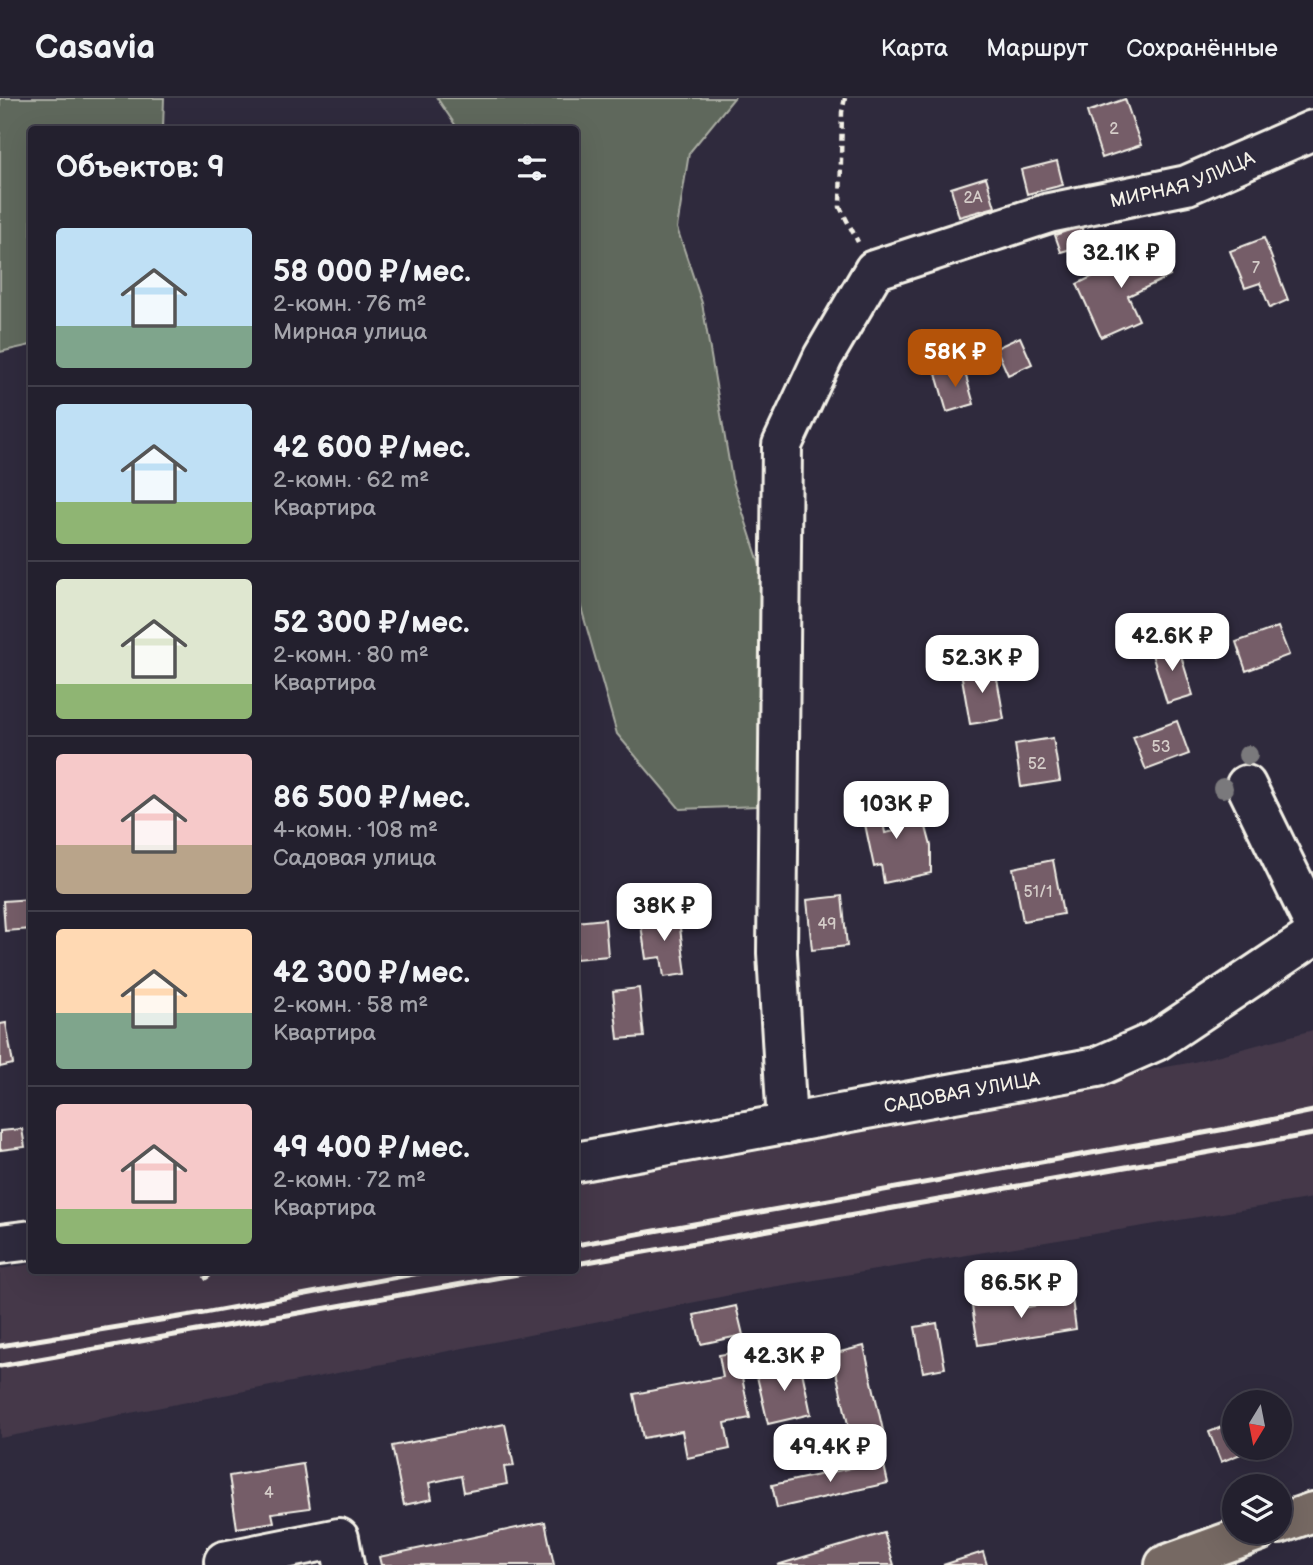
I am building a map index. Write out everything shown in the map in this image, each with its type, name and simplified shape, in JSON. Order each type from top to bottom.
[{"type":"main road","points":[[1292,1519],[1313,1512]]},
{"type":"main road","points":[[1165,1565],[1223,1544]]},
{"type":"street","name":"МИРНАЯ УЛИЦА","points":[[874,270],[1049,213],[1187,186],[1313,130]]},
{"type":"street","points":[[787,1124],[777,953],[782,445],[823,357],[874,270]]},
{"type":"street","points":[[1246,785],[1313,922]]},
{"type":"street","name":"САДОВАЯ УЛИЦА","points":[[579,1161],[1097,1066],[1156,1041],[1313,936]]},
{"type":"street","points":[[0,1244],[28,1240]]},
{"type":"street","points":[[224,1561],[339,1538],[344,1565]]},
{"type":"path","points":[[845,98],[842,112],[839,207],[874,270]]},
{"type":"path","points":[[204,1279],[212,1274]]},
{"type":"shaded area","points":[[1313,1030],[1313,1198],[766,1288],[0,1438],[0,1269],[28,1264],[28,1274],[579,1274],[579,1171],[1194,1062]]},
{"type":"green space","points":[[0,98],[164,98],[163,126],[28,126],[28,346],[0,352]]},
{"type":"green space","points":[[437,98],[734,98],[689,153],[677,228],[702,303],[732,479],[765,581],[767,718],[757,806],[680,809],[617,734],[579,602],[579,126],[456,126]]},
{"type":"building","points":[[1125,99],[1141,145],[1102,158],[1087,112]]},
{"type":"building","points":[[1057,161],[1063,185],[1027,194],[1021,170]]},
{"type":"building","points":[[986,177],[995,207],[959,217],[951,188]]},
{"type":"building","points":[[1081,226],[1087,244],[1061,252],[1055,235]]},
{"type":"building","points":[[1264,238],[1288,300],[1270,308],[1260,283],[1245,288],[1230,251]]},
{"type":"building","points":[[1155,246],[1170,276],[1128,296],[1139,320],[1101,337],[1077,284]]},
{"type":"building","points":[[1020,337],[1032,364],[1008,375],[996,348]]},
{"type":"building","points":[[963,366],[974,404],[947,412],[936,374]]},
{"type":"building","points":[[1278,627],[1289,655],[1246,671],[1236,642]]},
{"type":"building","points":[[1177,643],[1193,695],[1167,703],[1151,651]]},
{"type":"building","points":[[995,667],[1004,719],[970,724],[961,672]]},
{"type":"building","points":[[1177,721],[1189,754],[1146,770],[1133,737]]},
{"type":"building","points":[[1053,738],[1060,781],[1021,787],[1015,744]]},
{"type":"building","points":[[877,787],[885,833],[900,830],[896,820],[921,808],[931,846],[931,873],[884,883],[881,865],[874,867],[858,791]]},
{"type":"building","points":[[1053,860],[1063,914],[1023,921],[1013,868]]},
{"type":"building","points":[[842,896],[847,946],[812,950],[807,900]]},
{"type":"building","points":[[28,899],[28,929],[5,931],[3,901]]},
{"type":"building","points":[[678,913],[686,974],[664,977],[661,957],[646,959],[640,918]]},
{"type":"building","points":[[605,919],[608,956],[579,959],[579,922]]},
{"type":"building","points":[[639,988],[644,1037],[618,1039],[613,991]]},
{"type":"building","points":[[6,1023],[13,1064],[0,1067],[0,1024]]},
{"type":"building","points":[[22,1129],[25,1147],[0,1150],[0,1131]]},
{"type":"building","points":[[1020,1298],[1021,1308],[1072,1299],[1076,1329],[978,1345],[972,1306]]},
{"type":"building","points":[[736,1306],[743,1335],[701,1344],[694,1315]]},
{"type":"building","points":[[937,1323],[945,1368],[923,1372],[915,1327]]},
{"type":"building","points":[[864,1346],[884,1435],[852,1442],[832,1354]]},
{"type":"building","points":[[737,1352],[750,1418],[725,1423],[730,1449],[687,1458],[682,1431],[643,1438],[634,1394],[723,1377],[719,1355]]},
{"type":"building","points":[[800,1362],[811,1414],[768,1424],[756,1372]]},
{"type":"building","points":[[505,1424],[514,1466],[504,1467],[507,1484],[464,1492],[461,1476],[429,1483],[432,1499],[404,1505],[392,1446]]},
{"type":"building","points":[[1222,1427],[1222,1460],[1226,1460],[1221,1462],[1209,1432]]},
{"type":"building","points":[[883,1461],[888,1483],[777,1508],[772,1485]]},
{"type":"building","points":[[303,1464],[310,1508],[272,1513],[274,1522],[237,1528],[229,1476]]},
{"type":"building","points":[[545,1522],[554,1565],[381,1565],[379,1557]]},
{"type":"building","points":[[884,1533],[894,1565],[777,1565]]},
{"type":"building","points":[[983,1552],[987,1565],[943,1565]]},
{"type":"railway","points":[[579,1244],[1226,1129],[1313,1111]]},
{"type":"railway","points":[[579,1263],[1313,1134]]},
{"type":"railway","points":[[0,1346],[204,1313],[414,1274]]},
{"type":"railway","points":[[0,1366],[518,1274]]}]
